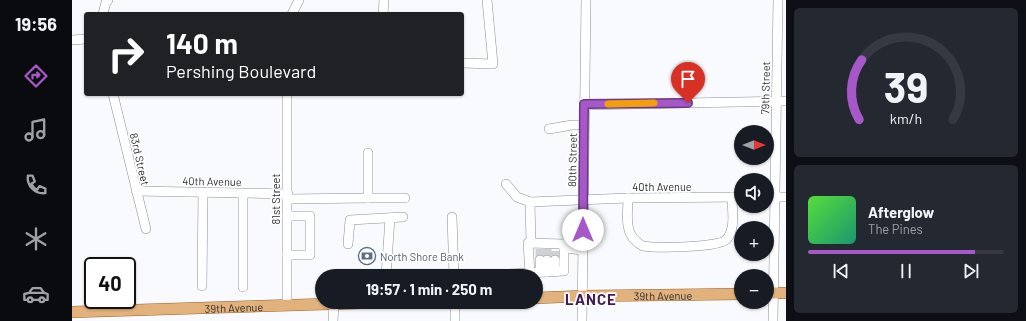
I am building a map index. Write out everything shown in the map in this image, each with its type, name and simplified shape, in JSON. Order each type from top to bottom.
[{"type":"main road","points":[[774,293],[786,293]]},
{"type":"main road","name":"39th Avenue","points":[[543,298],[734,294]]},
{"type":"main road","name":"39th Avenue","points":[[72,312],[315,304]]},
{"type":"street","points":[[104,12],[108,0]]},
{"type":"street","points":[[293,12],[299,0]]},
{"type":"street","points":[[383,12],[384,0]]},
{"type":"street","points":[[464,63],[493,64],[487,0]]},
{"type":"street","name":"80th Street","points":[[582,321],[586,0]]},
{"type":"street","name":"79th Street","points":[[774,173],[782,101],[778,0]]},
{"type":"street","points":[[72,40],[84,39]]},
{"type":"street","name":"83rd Street","points":[[113,96],[146,229]]},
{"type":"street","name":"81st Street","points":[[286,305],[287,96]]},
{"type":"street","points":[[584,104],[782,101]]},
{"type":"street","points":[[549,129],[572,125],[584,125]]},
{"type":"street","points":[[368,153],[368,198]]},
{"type":"street","points":[[506,184],[517,197],[530,202],[549,246],[564,271],[543,272]]},
{"type":"street","name":"40th Avenue","points":[[136,191],[404,198]]},
{"type":"street","points":[[202,193],[202,286]]},
{"type":"street","points":[[243,194],[243,287]]},
{"type":"street","name":"40th Avenue","points":[[530,202],[584,199],[734,197]]},
{"type":"street","points":[[774,197],[786,197]]},
{"type":"street","points":[[628,198],[628,228],[630,235],[642,246],[706,246],[723,242],[727,240],[732,227],[734,213]]},
{"type":"street","name":"79th Street","points":[[770,269],[771,213]]},
{"type":"street","points":[[287,216],[310,216],[310,255],[287,255]]},
{"type":"street","points":[[348,244],[350,220],[403,217]]},
{"type":"street","points":[[452,217],[454,269]]},
{"type":"street","points":[[386,269],[390,218]]},
{"type":"street","points":[[549,246],[573,239],[583,230]]},
{"type":"street","points":[[530,269],[528,243],[583,250]]},
{"type":"street","points":[[547,272],[547,260],[547,272]]},
{"type":"street","points":[[333,321],[334,309]]},
{"type":"street","points":[[454,309],[455,321]]},
{"type":"street","name":"79th Street","points":[[772,309],[774,321]]},
{"type":"tunnel","points":[[540,249],[540,260]]},
{"type":"tunnel","points":[[547,249],[547,260]]},
{"type":"tunnel","points":[[555,249],[555,260]]},
{"type":"slow traffic","points":[[608,104],[654,103]]},
{"type":"place","name":"North Shore Bank","points":[[367,256]]},
{"type":"district","name":"LANCE","points":[[591,299]]},
{"type":"route","points":[[583,230],[584,104],[688,103]]}]
